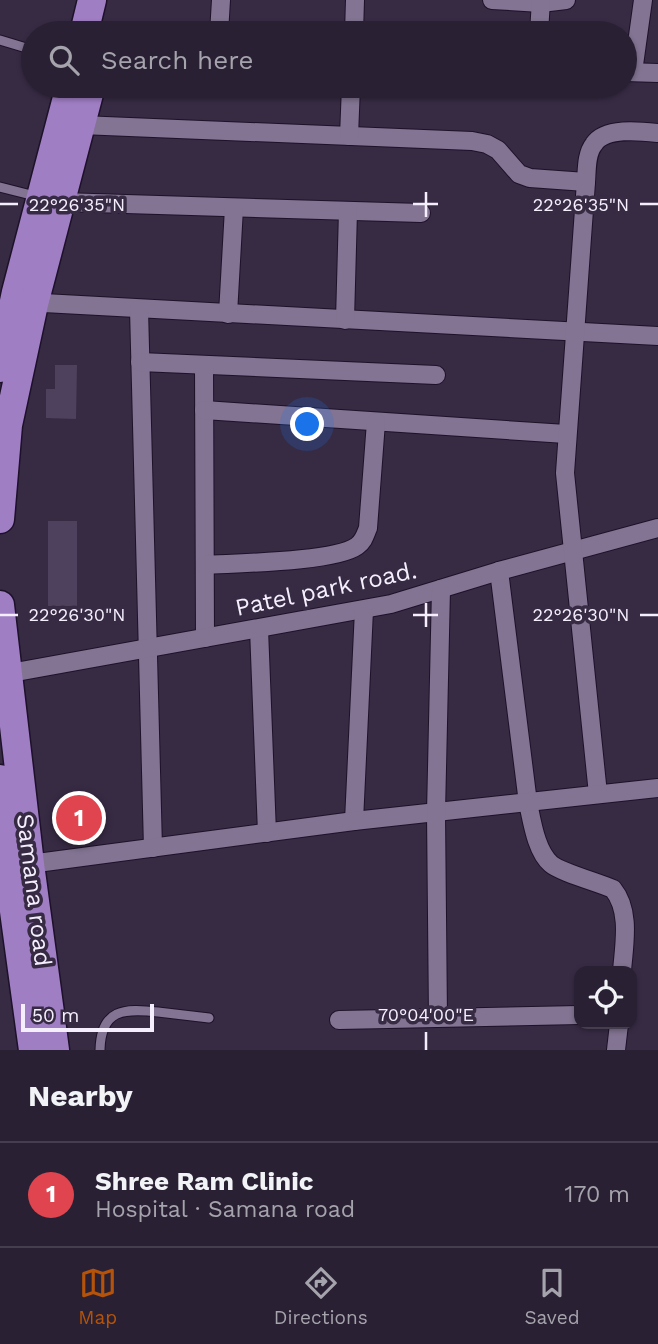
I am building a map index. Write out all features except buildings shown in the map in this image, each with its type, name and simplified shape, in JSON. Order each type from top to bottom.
[{"type":"main road","points":[[87,21],[92,0]]},
{"type":"main road","points":[[106,21],[111,0]]},
{"type":"main road","points":[[0,368],[24,302],[51,200],[68,98]]},
{"type":"main road","points":[[51,200],[81,125],[87,98]]},
{"type":"main road","points":[[0,519],[8,425],[24,302]]},
{"type":"main road","name":"Samana road","points":[[0,605],[33,1050]]},
{"type":"main road","name":"Samana road","points":[[0,779],[20,865],[55,1050]]},
{"type":"street","points":[[220,21],[221,0]]},
{"type":"street","points":[[354,21],[355,0]]},
{"type":"street","points":[[492,0],[566,0]]},
{"type":"street","points":[[637,31],[643,0]]},
{"type":"street","points":[[540,21],[541,2]]},
{"type":"street","points":[[637,72],[658,73]]},
{"type":"street","points":[[349,136],[351,98]]},
{"type":"street","points":[[81,125],[480,143],[498,150],[519,174],[530,178],[586,183]]},
{"type":"street","points":[[598,794],[565,473],[573,331],[586,183],[592,146],[599,137],[627,132],[658,134]]},
{"type":"street","points":[[51,200],[421,213]]},
{"type":"street","points":[[228,314],[234,208]]},
{"type":"street","points":[[345,320],[348,211]]},
{"type":"street","points":[[24,302],[658,336]]},
{"type":"street","points":[[139,309],[153,848]]},
{"type":"street","points":[[140,362],[436,375]]},
{"type":"street","points":[[204,365],[205,638]]},
{"type":"street","points":[[204,410],[566,434]]},
{"type":"street","points":[[205,565],[337,554],[355,548],[364,541],[371,508],[376,422]]},
{"type":"street","name":"Patel park road.","points":[[4,675],[364,610],[658,528]]},
{"type":"street","points":[[499,571],[528,803],[535,832],[551,864],[613,889],[620,897],[624,920],[622,966]]},
{"type":"street","points":[[438,1018],[436,813],[441,589]]},
{"type":"street","points":[[354,821],[364,610]]},
{"type":"street","points":[[259,629],[267,833]]},
{"type":"street","points":[[20,865],[354,821],[658,788]]},
{"type":"street","points":[[339,1020],[574,1016]]},
{"type":"street","points":[[617,1050],[619,1029]]},
{"type":"lane","points":[[0,40],[21,46]]},
{"type":"lane","points":[[0,187],[51,200]]},
{"type":"lane","points":[[100,1050],[100,1037],[108,1019],[118,1012],[132,1009],[209,1018]]},
{"type":"place","name":"Shree Ram Clinic","points":[[79,818]]}]
